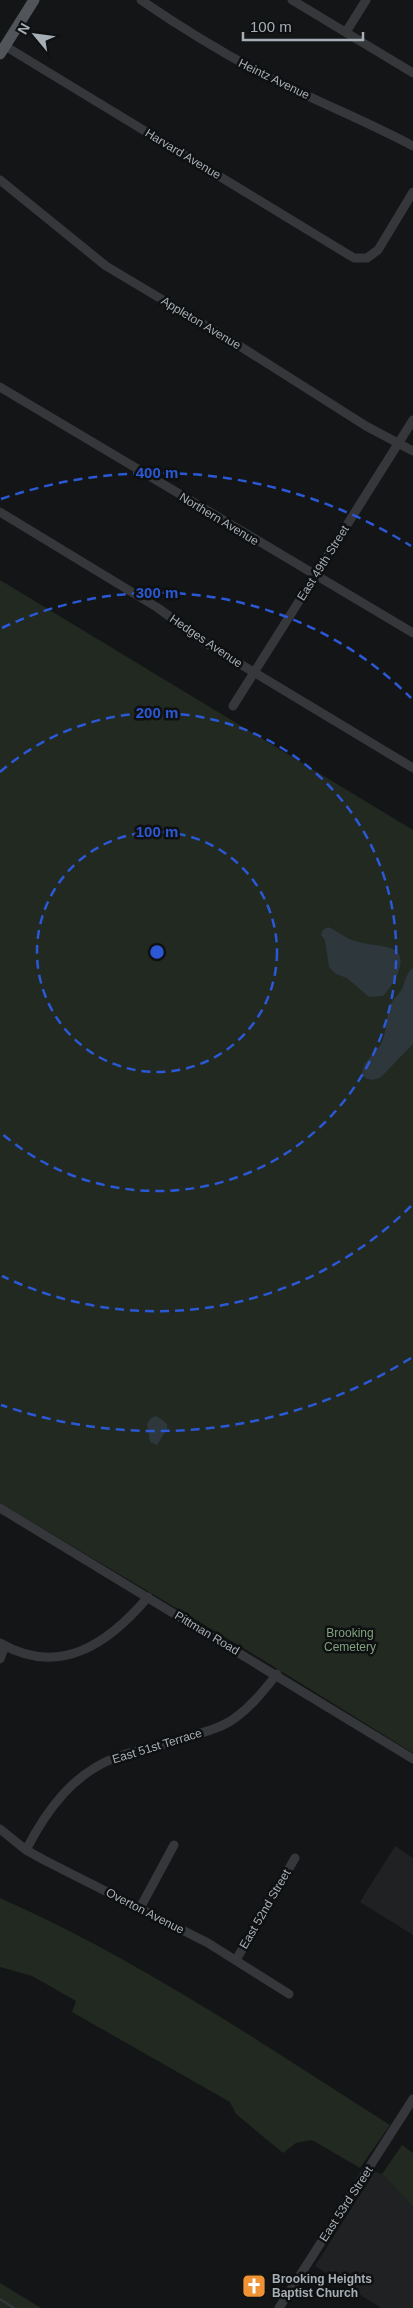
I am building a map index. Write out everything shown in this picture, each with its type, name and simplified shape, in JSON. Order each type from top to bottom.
[{"type":"main road","points":[[2,50],[34,0]]},
{"type":"street","name":"Heintz Avenue","points":[[141,0],[191,35],[223,54],[290,88],[380,128],[413,146]]},
{"type":"street","points":[[292,0],[413,73]]},
{"type":"street","points":[[346,32],[366,0]]},
{"type":"street","name":"Harvard Avenue","points":[[2,50],[354,258],[367,258],[378,250],[413,192]]},
{"type":"street","name":"Appleton Avenue","points":[[0,180],[106,266],[235,343],[366,426],[413,451]]},
{"type":"street","name":"Northern Avenue","points":[[0,387],[413,633]]},
{"type":"street","name":"East 49th Street","points":[[233,706],[413,420]]},
{"type":"street","name":"Hedges Avenue","points":[[0,512],[158,608],[207,644],[413,768]]},
{"type":"street","name":"Pittman Road","points":[[0,1508],[277,1674],[413,1759]]},
{"type":"street","points":[[0,1659],[3,1644],[22,1653],[57,1658],[98,1644],[116,1632],[148,1597]]},
{"type":"street","name":"East 51st Terrace","points":[[26,1850],[51,1807],[88,1772],[121,1755],[153,1749],[220,1727],[251,1705],[277,1674]]},
{"type":"street","name":"Overton Avenue","points":[[0,1829],[26,1850],[208,1943],[289,1994]]},
{"type":"street","points":[[140,1908],[174,1845]]},
{"type":"street","name":"East 52nd Street","points":[[236,1960],[295,1858]]},
{"type":"street","name":"East 53rd Street","points":[[279,2308],[413,2099]]},
{"type":"shaded area","points":[[328,927],[352,940],[397,951],[401,963],[399,970],[392,985],[383,996],[369,997],[347,978],[336,974],[329,967],[325,940],[321,935],[323,930]]},
{"type":"shaded area","points":[[413,968],[413,1044],[381,1077],[373,1080],[366,1078],[362,1075],[363,1069],[381,1044],[390,1005],[402,989],[407,975]]},
{"type":"shaded area","points":[[155,1416],[167,1424],[167,1429],[157,1445],[150,1442],[147,1424]]},
{"type":"shaded area","points":[[395,1846],[413,1858],[413,1935],[360,1902]]},
{"type":"shaded area","points":[[375,2171],[382,2174],[413,2207],[413,2308],[381,2308],[315,2266]]},
{"type":"green space","name":"Brooking Cemetery","points":[[0,580],[413,830],[413,1753],[263,1660],[0,1503]]},
{"type":"green space","points":[[0,1898],[51,1922],[151,1975],[390,2125],[360,2168],[312,2140],[296,2143],[283,2153],[236,2114],[230,2102],[72,2012],[76,2001],[32,1976],[0,1967]]},
{"type":"green space","points":[[402,2145],[413,2153],[413,2207],[382,2174]]},
{"type":"green space","points":[[0,2283],[41,2308],[0,2308]]},
{"type":"waterway","points":[[0,2299],[14,2308]]},
{"type":"place","name":"Brooking Heights Baptist Church","points":[[254,2286]]}]
